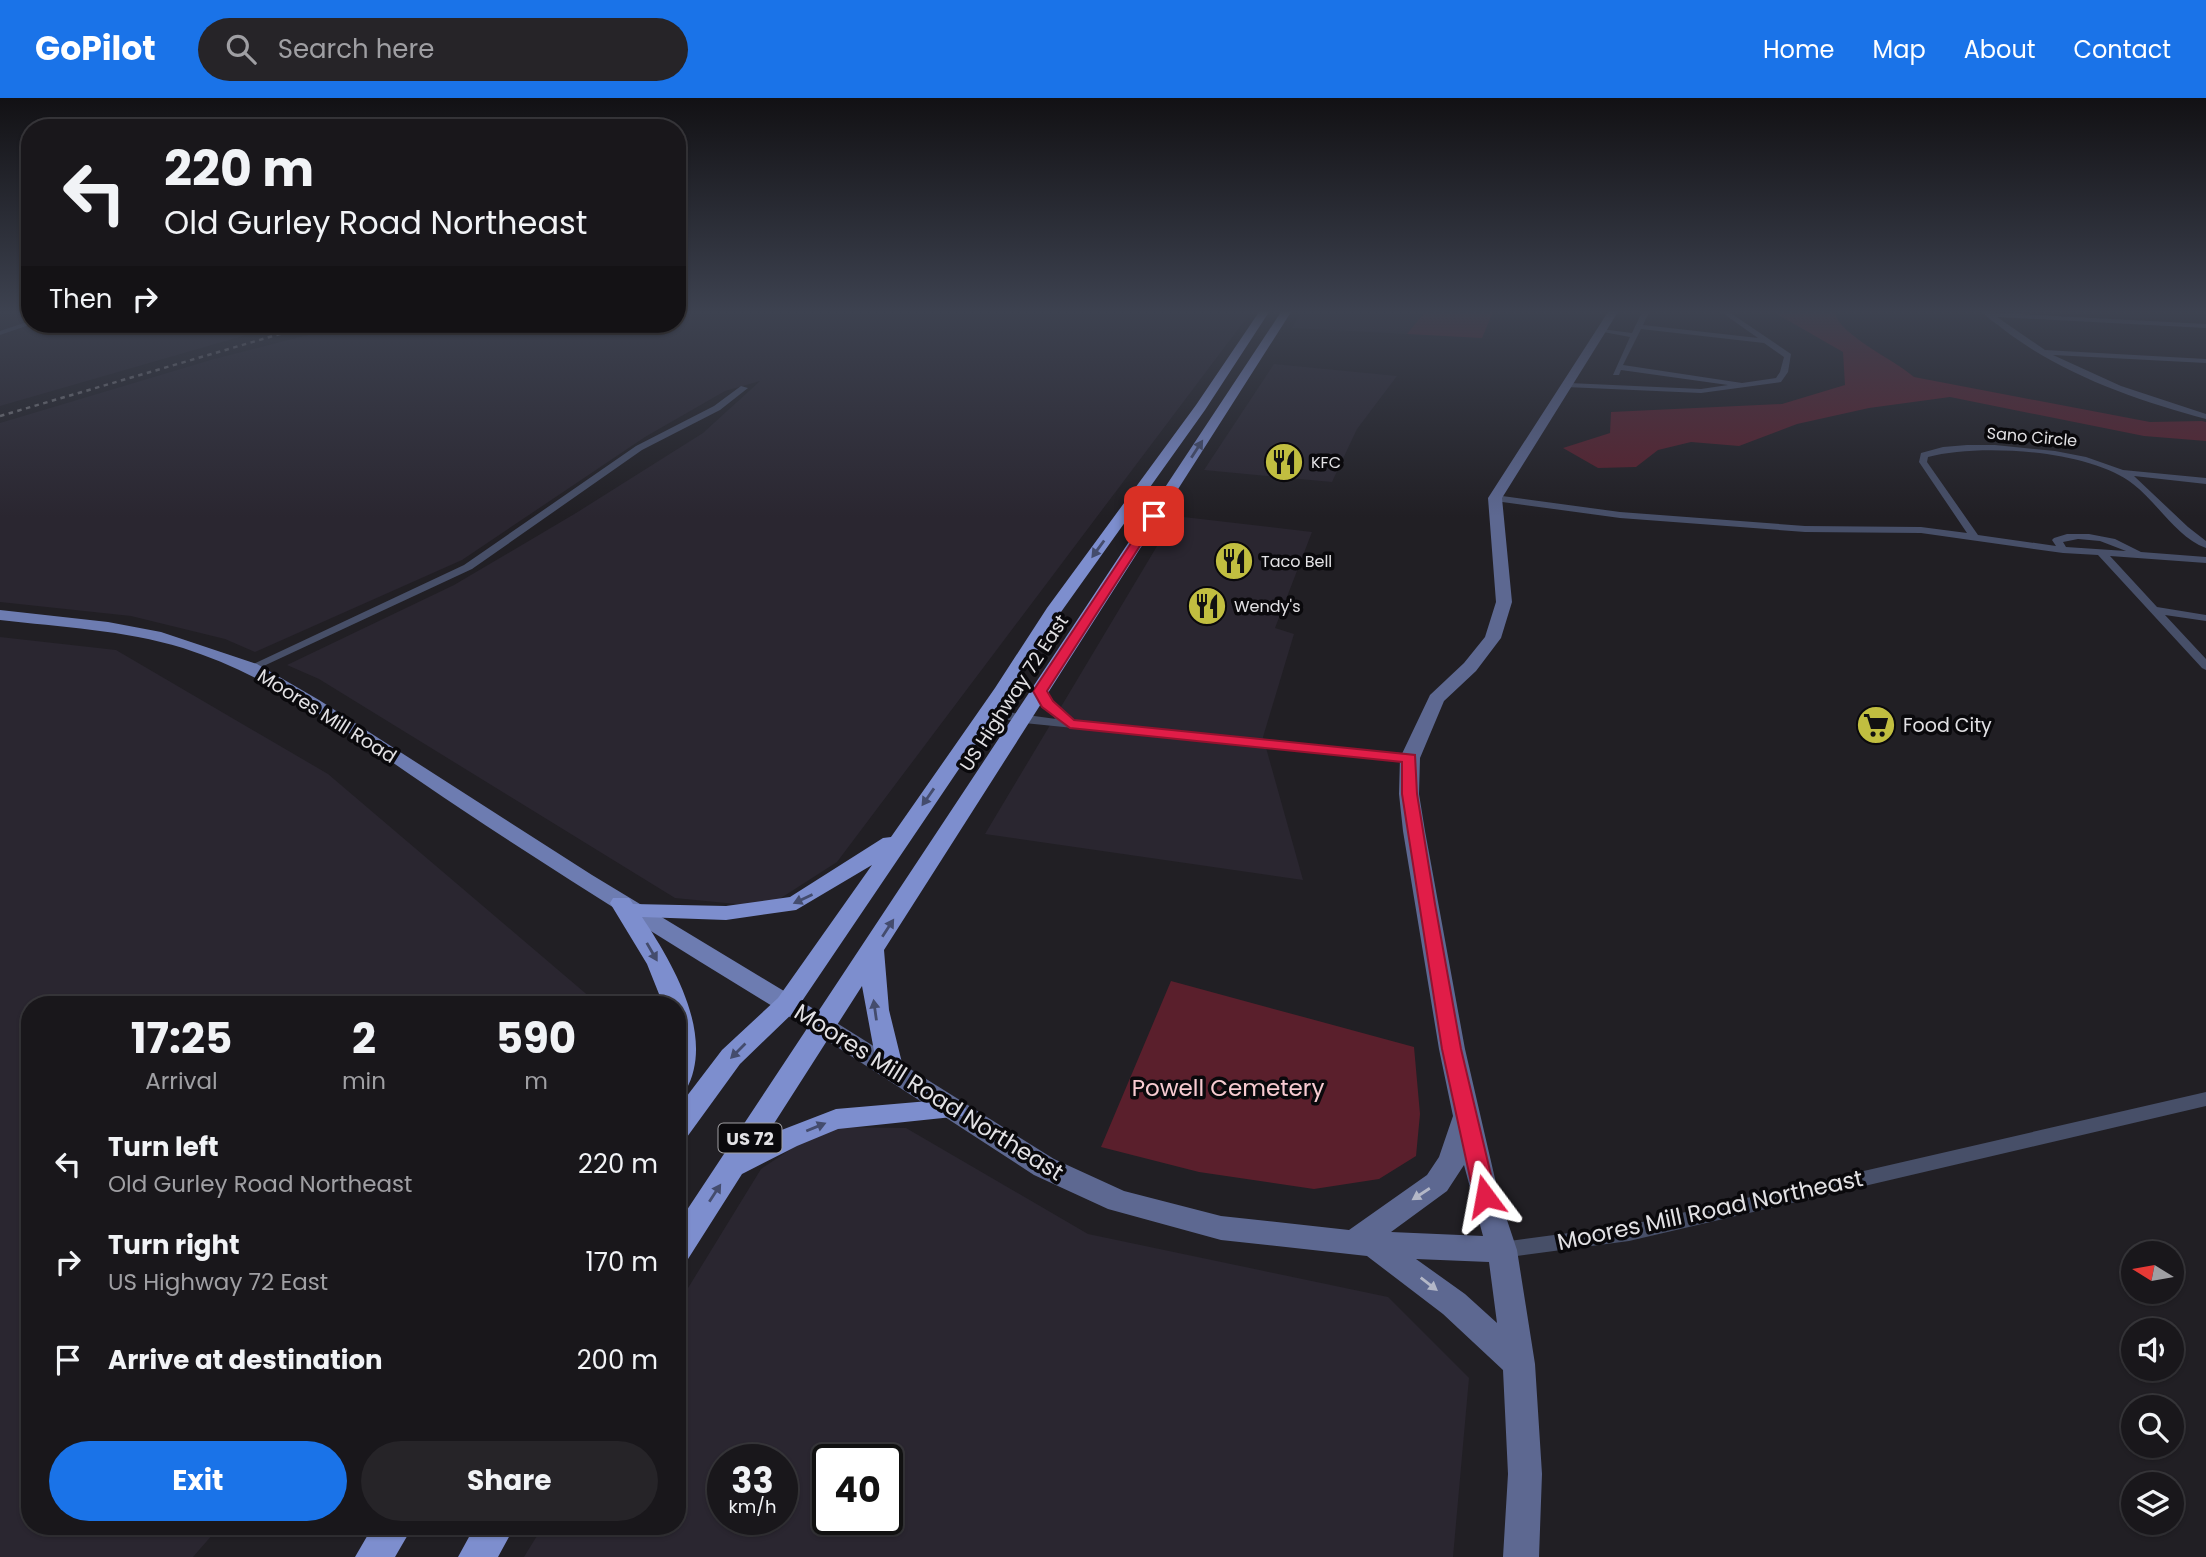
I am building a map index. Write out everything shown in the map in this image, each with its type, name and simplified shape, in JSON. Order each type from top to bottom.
[{"type":"highway","name":"US Highway 72 East","points":[[686,1118],[731,1057],[787,1004],[1004,689],[1053,611],[1219,380]]},
{"type":"highway","name":"US Highway 72 East","points":[[823,1026],[1242,380]]},
{"type":"highway","points":[[629,906],[726,913],[796,903],[842,876],[901,835]]},
{"type":"highway","points":[[629,906],[673,996]]},
{"type":"highway","points":[[873,951],[872,992],[876,1023],[890,1068]]},
{"type":"highway","name":"US 72","points":[[686,1236],[823,1026]]},
{"type":"highway","points":[[732,1166],[787,1138],[836,1119],[952,1109]]},
{"type":"highway","points":[[373,1557],[389,1535]]},
{"type":"highway","points":[[476,1557],[491,1535]]},
{"type":"main road","name":"Moores Mill Road","points":[[0,615],[108,627],[161,637],[251,668],[313,704],[629,906]]},
{"type":"main road","name":"Moores Mill Road Northeast","points":[[629,906],[823,1026]]},
{"type":"street","points":[[1521,1557],[1525,1474],[1519,1364],[1502,1250],[1485,1196],[1452,1049],[1409,794],[1410,758],[1436,699],[1471,667],[1493,638],[1504,602],[1495,498],[1572,380]]},
{"type":"street","points":[[1609,387],[1612,380]]},
{"type":"street","points":[[1724,380],[1747,386]]},
{"type":"street","points":[[1569,385],[1701,391],[1778,380]]},
{"type":"street","points":[[2100,380],[2206,417]]},
{"type":"street","points":[[251,668],[468,567],[639,447],[717,408],[744,387]]},
{"type":"street","points":[[2191,412],[2206,408]]},
{"type":"street","name":"Sano Circle","points":[[1974,537],[1923,462],[1924,455],[1937,449],[1957,448],[2035,452],[2084,458],[2120,471],[2206,545]]},
{"type":"street","points":[[2120,471],[2206,481]]},
{"type":"street","points":[[1495,498],[1620,515],[1805,529],[1922,530],[2063,550],[2206,560]]},
{"type":"street","points":[[2063,550],[2057,540],[2068,537],[2115,541],[2140,556]]},
{"type":"street","points":[[2101,553],[2206,666]]},
{"type":"street","points":[[2177,612],[2179,609],[2206,610]]},
{"type":"street","points":[[2154,610],[2206,618]]},
{"type":"street","points":[[1004,689],[1008,716],[1024,719],[1410,758]]},
{"type":"street","points":[[1040,691],[1047,704],[1070,724]]},
{"type":"street","name":"Moores Mill Road Northeast","points":[[823,1026],[1044,1167],[1118,1201],[1221,1228],[1364,1244],[1502,1250],[1629,1233],[2206,1099]]},
{"type":"street","points":[[1467,1116],[1452,1161],[1437,1183],[1364,1244],[1454,1304],[1519,1364]]},
{"type":"shaded area","points":[[0,380],[90,380],[0,406]]},
{"type":"shaded area","points":[[143,380],[1200,380],[837,862],[767,907],[675,898],[319,679],[287,665],[454,585],[576,513],[703,433],[760,381],[725,391],[645,437],[462,560],[255,652],[225,639],[131,616],[0,602],[0,423]]},
{"type":"shaded area","points":[[1263,380],[1394,380],[1357,429],[1332,482],[1204,470]]},
{"type":"shaded area","points":[[1175,516],[1312,532],[1275,628],[1294,634],[1263,737],[1303,880],[985,834]]},
{"type":"shaded area","points":[[0,637],[116,650],[328,774],[589,996],[21,996],[21,1535],[212,1535],[193,1557],[0,1557]]},
{"type":"shaded area","points":[[824,1127],[906,1128],[1088,1234],[1388,1297],[1469,1378],[1453,1557],[524,1557],[537,1535],[686,1535],[686,1291],[761,1169]]},
{"type":"green space","points":[[1845,380],[1930,380],[2150,422],[2202,421],[2206,422],[2206,441],[2144,436],[1950,397],[1869,408],[1797,424],[1739,446],[1691,442],[1658,450],[1636,467],[1598,468],[1563,448],[1610,433],[1611,412],[1782,404],[1845,385]]},
{"type":"green space","name":"Powell Cemetery","points":[[1171,981],[1414,1047],[1420,1114],[1416,1156],[1379,1179],[1314,1189],[1199,1172],[1101,1147]]},
{"type":"railway","points":[[0,416],[123,380]]},
{"type":"place","name":"KFC","points":[[1284,462]]},
{"type":"place","name":"Taco Bell","points":[[1234,561]]},
{"type":"place","name":"Wendy's","points":[[1207,606]]},
{"type":"place","name":"Food City","points":[[1876,725]]},
{"type":"route","points":[[1154,516],[1040,691],[1047,704],[1070,724],[1410,758],[1409,794],[1426,904],[1452,1049],[1485,1196]]}]
